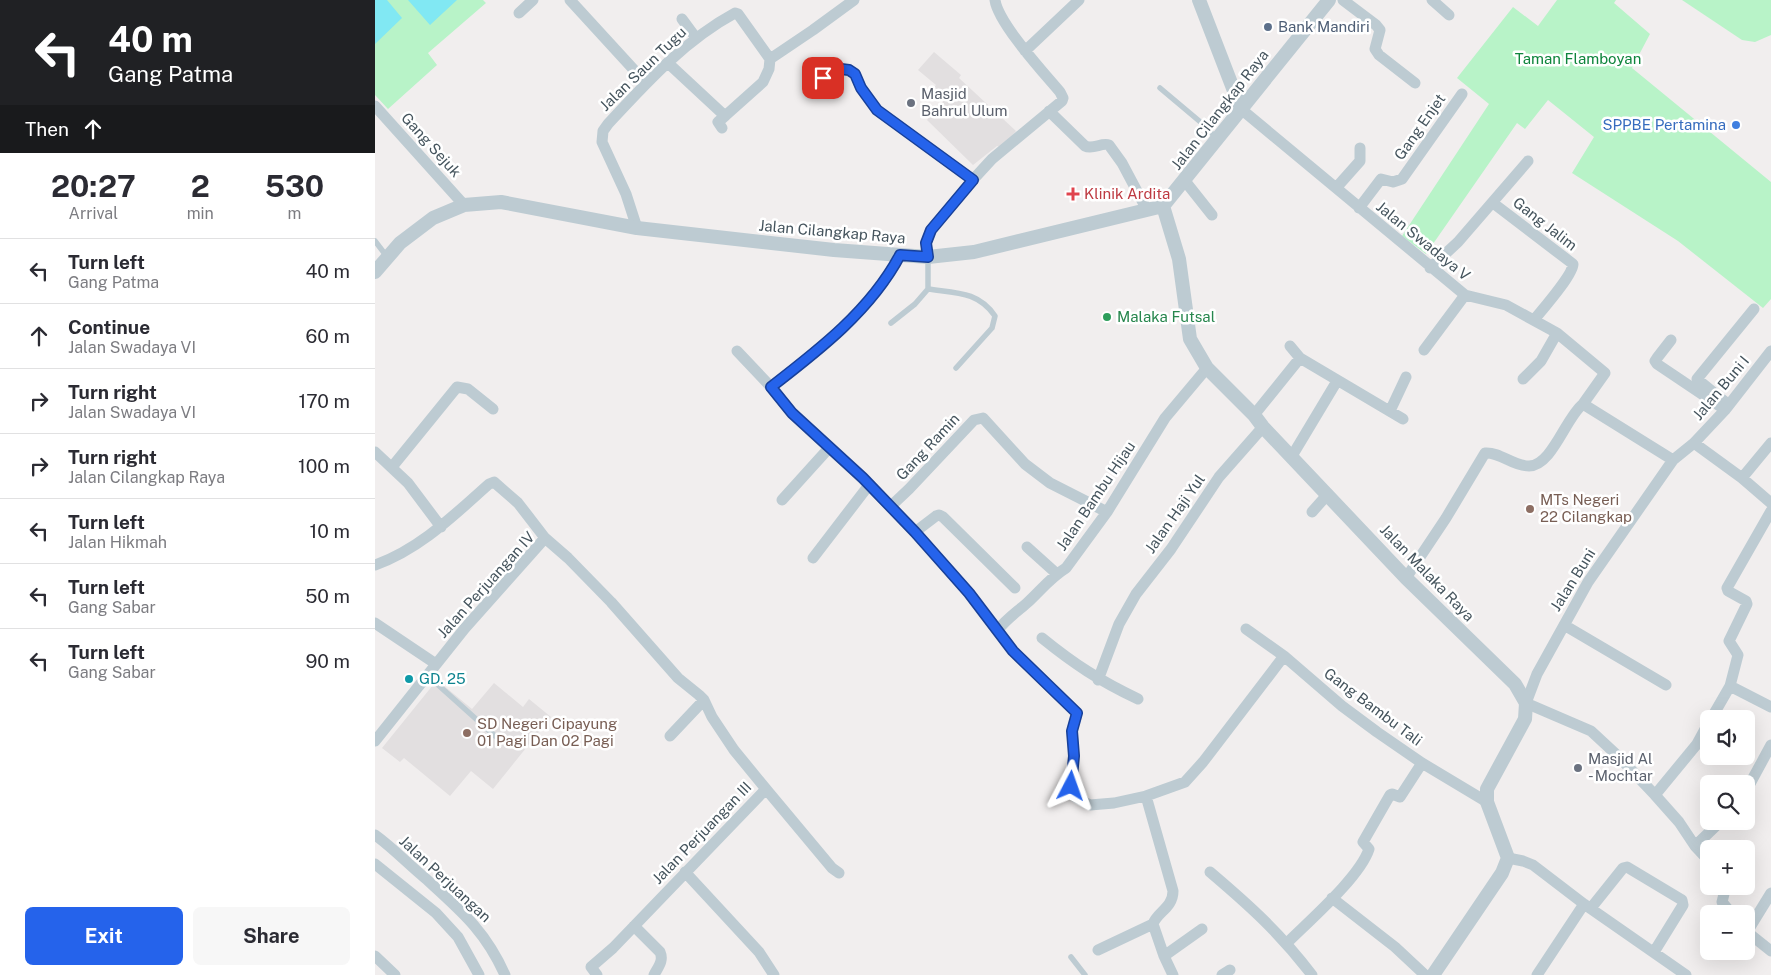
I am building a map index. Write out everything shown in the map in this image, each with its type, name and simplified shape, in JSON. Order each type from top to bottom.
[{"type":"street","points":[[519,13],[533,0]]},
{"type":"street","points":[[570,0],[646,83]]},
{"type":"street","points":[[668,63],[724,122],[763,82],[769,69],[770,59],[854,0]]},
{"type":"street","points":[[928,257],[926,243],[931,230],[973,180],[992,159],[1062,101],[1063,96],[1025,51],[998,11],[995,0]]},
{"type":"street","points":[[1025,51],[1079,0]]},
{"type":"street","points":[[1199,0],[1241,109]]},
{"type":"street","name":"Jalan Cilangkap Raya","points":[[375,272],[400,243],[433,218],[464,205],[501,202],[637,228],[834,250],[928,257],[973,252],[1163,206],[1329,0]]},
{"type":"street","points":[[1343,0],[1380,30],[1375,49],[1379,55],[1415,83]]},
{"type":"street","points":[[1432,0],[1449,15]]},
{"type":"street","name":"Jalan Saun Tugu","points":[[637,228],[626,194],[602,142],[601,135],[607,124],[646,83],[696,38],[736,13],[770,59]]},
{"type":"street","points":[[682,19],[696,38]]},
{"type":"street","points":[[811,87],[823,78],[841,69],[849,70],[855,74],[861,88],[877,110],[973,180]]},
{"type":"street","name":"Gang Enjet","points":[[1359,208],[1381,179],[1393,182],[1402,179],[1462,94]]},
{"type":"street","name":"Gang Sejuk","points":[[375,106],[464,205]]},
{"type":"street","name":"Jalan Swadaya V","points":[[1241,109],[1430,268],[1465,295],[1506,305],[1534,320],[1557,333],[1605,373],[1583,404]]},
{"type":"street","points":[[1049,111],[1085,146],[1089,148],[1106,143],[1109,145],[1122,163],[1147,210]]},
{"type":"street","points":[[1336,188],[1360,161],[1360,148]]},
{"type":"street","points":[[1430,268],[1458,242],[1528,161]]},
{"type":"street","points":[[1185,181],[1212,215]]},
{"type":"street","name":"Gang Jalim","points":[[1493,203],[1573,264],[1573,268],[1562,285],[1534,320]]},
{"type":"street","name":"Jalan Malaka Raya","points":[[1163,206],[1179,259],[1190,339],[1207,368],[1254,415],[1263,427],[1406,578],[1515,684],[1525,703]]},
{"type":"street","points":[[771,387],[812,356],[871,299],[900,255]]},
{"type":"street","points":[[1424,350],[1465,295]]},
{"type":"street","points":[[1727,408],[1697,379],[1754,309]]},
{"type":"street","points":[[1523,379],[1541,361],[1557,333]]},
{"type":"street","points":[[1671,340],[1655,361],[1657,364],[1727,408]]},
{"type":"street","points":[[1290,346],[1300,358],[1403,419]]},
{"type":"street","points":[[737,351],[771,387],[792,413],[891,506],[969,593],[1013,651],[1077,713],[1072,731],[1074,756],[1071,786],[1075,797],[1090,805],[1114,803],[1145,796],[1185,782],[1203,762],[1284,656]]},
{"type":"street","name":"Jalan Buni I","points":[[1694,443],[1727,408],[1771,351]]},
{"type":"street","points":[[1254,415],[1300,358]]},
{"type":"street","name":"Jalan Bambu Hijau","points":[[998,630],[1003,623],[1066,568],[1107,512],[1165,418],[1207,368]]},
{"type":"street","points":[[1390,411],[1406,377]]},
{"type":"street","points":[[1292,456],[1337,381]]},
{"type":"street","points":[[392,467],[457,387],[468,389],[493,409]]},
{"type":"street","points":[[1406,578],[1485,454],[1500,455],[1526,466],[1536,464],[1550,451],[1576,410],[1583,404],[1673,460]]},
{"type":"street","name":"Gang Ramin","points":[[891,506],[974,420],[983,418],[1025,464],[1050,483],[1107,512]]},
{"type":"street","name":"Jalan Haji Yul","points":[[1098,680],[1119,624],[1136,594],[1171,549],[1219,477],[1263,427]]},
{"type":"street","points":[[1694,443],[1742,478],[1771,503]]},
{"type":"street","name":"Jalan Buni","points":[[1525,703],[1537,674],[1588,582],[1673,460],[1694,443]]},
{"type":"street","points":[[1742,478],[1771,443]]},
{"type":"street","points":[[782,500],[829,448]]},
{"type":"street","points":[[375,452],[417,493],[441,527]]},
{"type":"street","points":[[375,565],[395,557],[441,527],[493,482],[518,503],[545,538]]},
{"type":"street","points":[[813,558],[869,486]]},
{"type":"street","points":[[1312,512],[1328,494]]},
{"type":"street","points":[[1716,710],[1730,686],[1738,655],[1729,641],[1747,604],[1746,601],[1728,591],[1727,588],[1771,511]]},
{"type":"street","points":[[915,532],[936,516],[943,517],[1015,588]]},
{"type":"street","name":"Jalan Perjuangan IV","points":[[375,741],[465,628],[545,538],[568,558],[611,602],[648,645]]},
{"type":"street","points":[[1027,547],[1057,574]]},
{"type":"street","points":[[375,623],[436,664]]},
{"type":"street","points":[[1564,624],[1666,685]]},
{"type":"street","name":"Gang Bambu Tali","points":[[1245,630],[1284,656],[1342,706],[1423,763],[1487,802]]},
{"type":"street","points":[[1042,638],[1067,659],[1098,680],[1138,699]]},
{"type":"street","name":"Jalan Perjuangan III","points":[[594,971],[613,948],[766,789],[734,750],[712,717],[704,700],[691,687],[678,678],[648,645]]},
{"type":"street","points":[[1730,686],[1771,707]]},
{"type":"street","points":[[670,736],[704,700]]},
{"type":"street","points":[[1433,975],[1502,873],[1508,858],[1487,802],[1487,789],[1525,719],[1525,703],[1591,731],[1619,756],[1655,795],[1679,822],[1700,851]]},
{"type":"street","points":[[375,720],[385,727]]},
{"type":"street","points":[[1655,795],[1700,738]]},
{"type":"street","points":[[1754,775],[1771,745]]},
{"type":"street","points":[[1287,943],[1351,877],[1369,849],[1363,841],[1390,795],[1400,797],[1423,763]]},
{"type":"street","points":[[766,789],[832,868],[839,873]]},
{"type":"street","points":[[1098,950],[1153,924],[1154,920],[1167,907],[1173,896],[1145,796]]},
{"type":"street","points":[[1695,846],[1712,830]]},
{"type":"street","name":"Jalan Perjuangan","points":[[375,835],[453,903],[476,926],[491,947],[505,975]]},
{"type":"street","points":[[1508,858],[1533,865],[1587,906],[1686,975]]},
{"type":"street","points":[[375,864],[436,912],[458,937],[479,975]]},
{"type":"street","points":[[1538,975],[1587,906],[1623,868],[1627,867],[1682,900],[1683,905],[1654,952]]},
{"type":"street","points":[[685,872],[759,952],[774,975]]},
{"type":"street","points":[[1210,872],[1255,910],[1287,943],[1312,975]]},
{"type":"street","points":[[1755,918],[1771,893]]},
{"type":"street","points":[[1332,898],[1395,947],[1425,975]]},
{"type":"street","points":[[1153,924],[1173,975]]},
{"type":"street","points":[[634,926],[662,956],[662,961],[654,975]]},
{"type":"street","points":[[1164,956],[1202,929]]},
{"type":"street","points":[[1755,938],[1771,951]]},
{"type":"street","points":[[375,956],[395,975]]},
{"type":"lane","points":[[1160,88],[1204,124],[1217,139]]},
{"type":"lane","points":[[375,241],[388,258]]},
{"type":"lane","points":[[891,322],[915,304],[928,289],[928,257]]},
{"type":"lane","points":[[928,289],[972,296],[987,305],[995,316],[992,328],[956,368]]},
{"type":"lane","points":[[427,675],[495,736]]},
{"type":"lane","points":[[1071,957],[1085,975]]},
{"type":"shaded area","points":[[934,52],[961,75],[959,78],[1016,131],[1002,148],[997,146],[973,165],[927,120],[944,100],[932,90],[936,85],[918,70]]},
{"type":"shaded area","name":"SD Negeri Cipayung 01 Pagi Dan 02 Pagi","points":[[437,680],[472,709],[494,683],[523,707],[529,699],[551,717],[493,789],[471,771],[450,796],[404,758],[400,762],[382,748]]},
{"type":"green space","points":[[375,0],[483,0],[486,3],[428,53],[437,65],[388,109],[375,95]]},
{"type":"green space","name":"Taman Flamboyan","points":[[1557,0],[1616,0],[1614,3],[1650,34],[1632,68],[1771,182],[1771,299],[1763,308],[1678,241],[1572,173],[1594,137],[1548,100],[1525,129],[1517,123],[1426,254],[1402,236],[1489,104],[1457,78],[1513,7],[1538,26]]},
{"type":"green space","points":[[1682,0],[1771,0],[1771,35],[1755,42],[1742,40]]},
{"type":"water","points":[[375,0],[387,0],[402,18],[375,44]]},
{"type":"water","points":[[408,0],[457,0],[430,25]]},
{"type":"place","name":"Bank Mandiri","points":[[1268,27]]},
{"type":"place","name":"Masjid Bahrul Ulum","points":[[911,103]]},
{"type":"place","name":"SPPBE Pertamina","points":[[1736,125]]},
{"type":"place","name":"Klinik Ardita","points":[[1073,194]]},
{"type":"place","name":"Malaka Futsal","points":[[1107,317]]},
{"type":"place","name":"MTs Negeri 22 Cilangkap","points":[[1530,509]]},
{"type":"place","name":"GD. 25","points":[[409,679]]},
{"type":"place","name":"SD Negeri Cipayung 01 Pagi Dan 02 Pagi","points":[[467,733]]},
{"type":"place","name":"Masjid Al - Mochtar","points":[[1578,768]]},
{"type":"route","points":[[823,78],[841,69],[849,70],[855,74],[861,88],[877,110],[973,180],[928,234],[926,243],[928,257],[900,255],[871,299],[812,356],[771,387],[792,413],[891,506],[969,593],[1013,651],[1077,713],[1071,742],[1074,756],[1071,786]]}]
